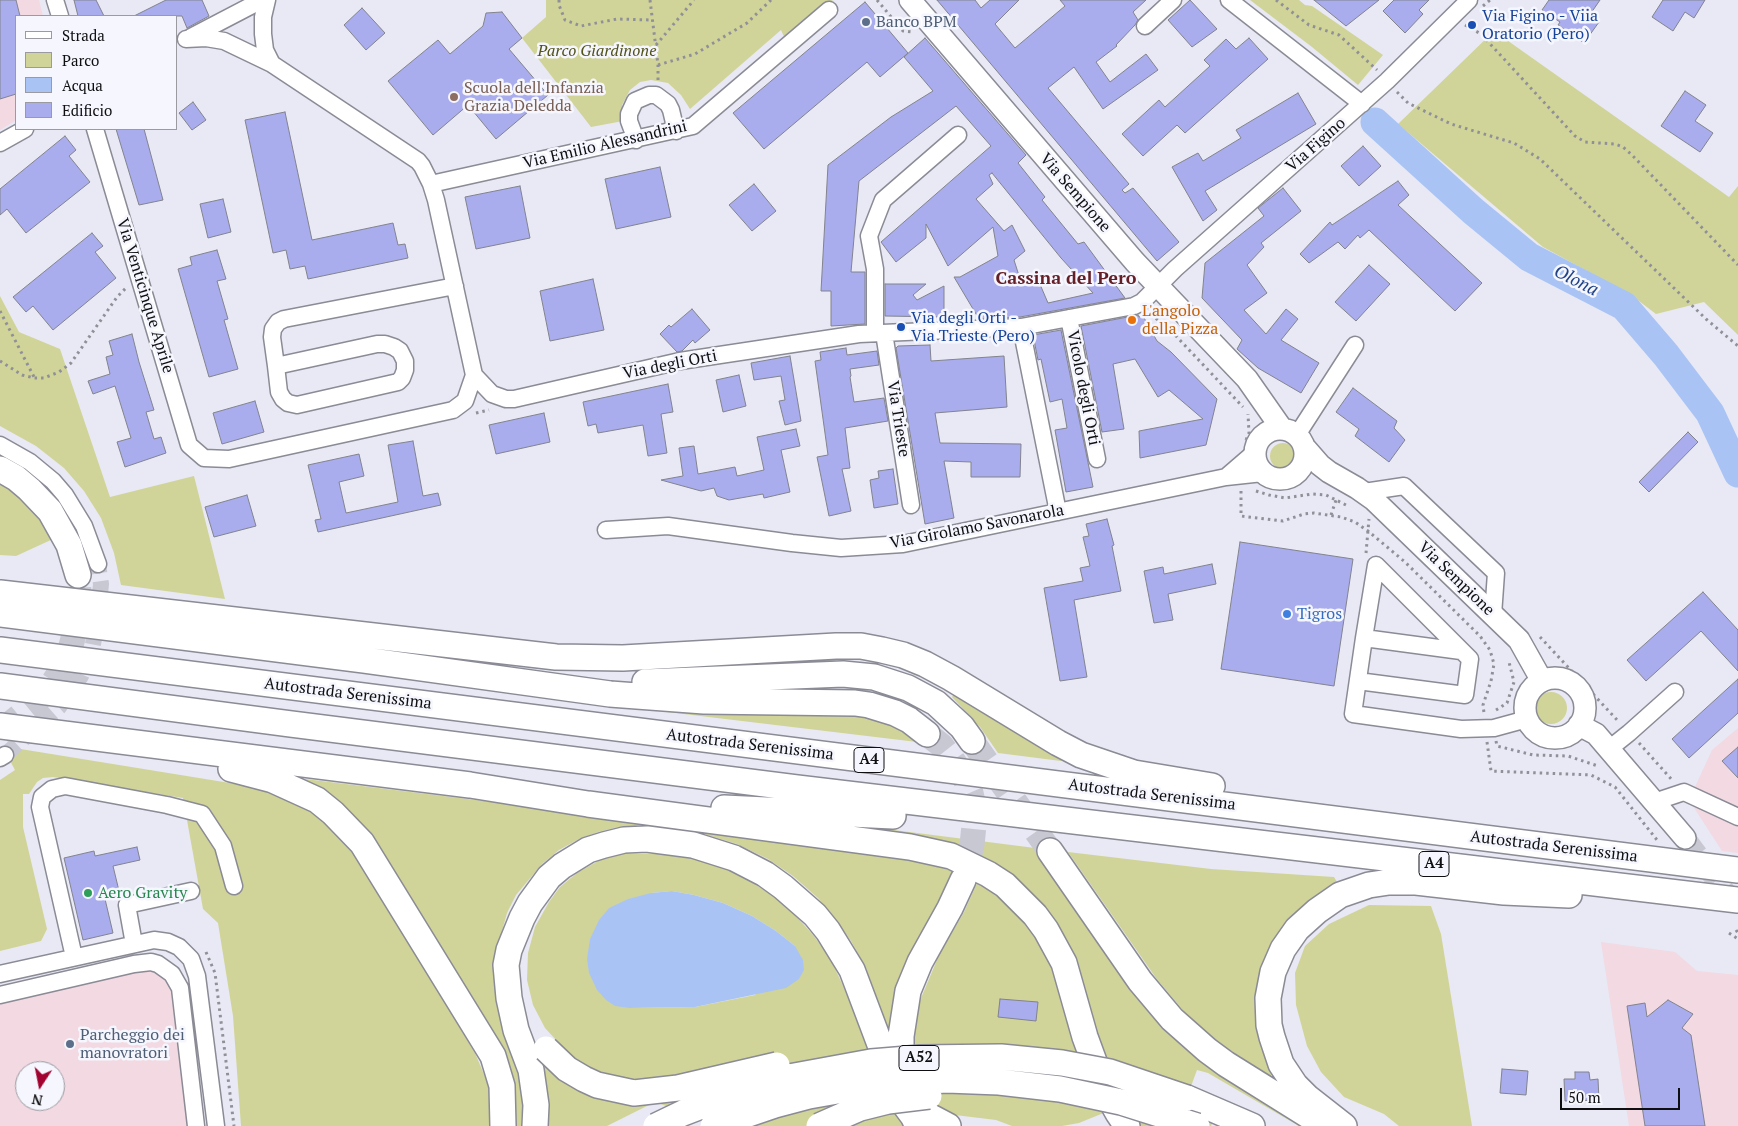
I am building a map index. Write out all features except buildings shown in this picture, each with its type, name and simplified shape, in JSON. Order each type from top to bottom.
[{"type":"highway","points":[[0,469],[16,478],[50,511],[69,545],[88,569]]},
{"type":"highway","name":"A4","points":[[0,593],[522,654],[588,659],[861,646],[903,655],[925,664],[1058,743],[1081,755],[1117,768],[1171,780],[1390,810],[1537,844]]},
{"type":"highway","points":[[0,614],[364,660],[610,694],[704,701],[830,701],[855,703],[895,713],[909,720],[928,734]]},
{"type":"highway","name":"Autostrada Serenissima","points":[[0,650],[1738,870]]},
{"type":"highway","points":[[364,660],[561,680],[613,682],[673,682],[843,674],[874,677],[908,688],[936,703],[962,727],[972,741]]},
{"type":"highway","name":"Autostrada Serenissima","points":[[0,686],[797,788],[1738,902]]},
{"type":"highway","points":[[0,727],[470,785],[588,804],[910,847],[951,856],[988,874],[1005,885],[1035,915],[1056,947],[1070,984],[1085,1037],[1104,1086],[1127,1126]]},
{"type":"highway","points":[[0,727],[113,752],[250,772],[297,790],[316,800],[334,813],[362,843],[492,1056],[502,1086],[503,1126]]},
{"type":"highway","points":[[470,785],[590,795],[693,807],[855,813],[940,821],[1130,828]]},
{"type":"highway","points":[[535,1126],[536,1105],[531,1070],[535,1049],[516,979],[517,947],[522,918],[538,891],[556,872],[575,857],[604,845],[624,840],[647,839],[693,845],[718,852],[750,865],[783,886],[819,920],[852,970],[884,1055],[896,1093],[918,1126]]},
{"type":"highway","points":[[1050,852],[1140,981],[1172,1019],[1206,1050],[1245,1078],[1325,1126]]},
{"type":"highway","points":[[910,1096],[901,1056],[901,1036],[908,991],[920,962],[957,895],[963,880]]},
{"type":"highway","points":[[1344,1126],[1307,1097],[1287,1074],[1275,1049],[1268,1004],[1273,972],[1290,938],[1317,911],[1340,895],[1369,885],[1389,882],[1416,882],[1504,892],[1738,902]]},
{"type":"highway","points":[[535,1049],[597,1086],[634,1093],[678,1088],[825,1054],[884,1046],[948,1041],[1001,1049],[1062,1063]]},
{"type":"highway","points":[[884,1055],[910,1096],[929,1116],[948,1126]]},
{"type":"highway","name":"A52","points":[[656,1126],[691,1110],[756,1087],[789,1078],[863,1064],[920,1058],[1001,1057],[1062,1063],[1110,1072],[1187,1098],[1252,1126]]},
{"type":"highway","name":"A52","points":[[713,1126],[774,1105],[809,1096],[877,1084],[912,1081],[982,1081],[1033,1085],[1086,1094],[1155,1112],[1196,1126]]},
{"type":"highway","points":[[819,1126],[860,1108],[888,1101],[944,1095],[997,1095],[1155,1112]]},
{"type":"main road","name":"Via Sempione","points":[[910,0],[1134,262],[1247,379],[1295,438],[1320,465],[1374,500],[1519,640],[1542,681]]},
{"type":"main road","name":"Via Sempione","points":[[1247,379],[1259,414],[1258,445]]},
{"type":"main road","points":[[1274,430],[1295,438],[1306,458],[1303,466],[1293,477],[1278,480],[1264,474],[1255,460],[1258,445],[1274,430]]},
{"type":"main road","name":"Via Sempione","points":[[1293,477],[1321,480],[1360,490]]},
{"type":"main road","points":[[1559,678],[1575,685],[1584,700],[1585,709],[1579,726],[1565,736],[1556,738],[1539,733],[1527,719],[1525,702],[1528,693],[1542,681],[1559,678]]},
{"type":"main road","points":[[1579,726],[1596,734],[1685,838]]},
{"type":"street","points":[[55,0],[60,15]]},
{"type":"street","points":[[181,42],[262,0]]},
{"type":"street","points":[[267,0],[263,18],[263,34],[265,50],[272,64]]},
{"type":"street","points":[[1145,26],[1173,0]]},
{"type":"street","points":[[1229,0],[1362,104]]},
{"type":"street","name":"Via Figino","points":[[1158,286],[1174,269],[1362,104],[1469,0]]},
{"type":"street","name":"Via Emilio Alessandrini","points":[[431,184],[693,126],[829,10]]},
{"type":"street","points":[[181,42],[206,38],[224,41],[272,64],[418,161],[426,172],[436,200],[474,375],[465,401],[453,410]]},
{"type":"street","points":[[636,140],[629,121],[629,114],[631,106],[641,97],[656,95],[668,104],[676,131]]},
{"type":"street","points":[[0,143],[23,130]]},
{"type":"street","name":"Via Venticinque Aprile","points":[[95,130],[189,445],[204,458],[229,459],[453,410]]},
{"type":"street","points":[[880,333],[875,269],[869,236],[883,200],[958,135]]},
{"type":"street","points":[[276,366],[377,344],[385,344],[400,351],[404,361],[402,378],[398,382],[297,405],[288,403],[279,392],[272,337],[272,329],[278,322],[284,319],[455,286]]},
{"type":"street","name":"Via degli Orti","points":[[474,375],[492,394],[506,399],[514,399],[680,361],[859,334],[1021,328],[1134,306],[1142,302],[1158,286]]},
{"type":"street","name":"Vicolo degli Orti","points":[[1069,318],[1097,459]]},
{"type":"street","points":[[1021,328],[1058,512]]},
{"type":"street","name":"Via Trieste","points":[[880,333],[911,505]]},
{"type":"street","points":[[1295,438],[1355,345]]},
{"type":"street","points":[[0,445],[30,462],[65,495],[84,526],[88,569]]},
{"type":"street","points":[[1231,473],[1258,445]]},
{"type":"street","name":"Via Girolamo Savonarola","points":[[606,530],[668,526],[841,548],[903,544],[1058,512],[1231,473],[1264,474]]},
{"type":"street","points":[[1360,490],[1404,486],[1496,573],[1493,615]]},
{"type":"street","points":[[1376,565],[1352,714],[1461,729],[1494,728],[1527,719]]},
{"type":"street","points":[[1358,681],[1465,695],[1470,659],[1376,565]]},
{"type":"street","points":[[1364,638],[1461,651]]},
{"type":"street","points":[[1609,748],[1629,733],[1675,692]]},
{"type":"street","points":[[74,957],[40,806],[42,797],[52,788],[65,786],[168,805],[202,814],[223,846],[234,886]]},
{"type":"street","points":[[1654,802],[1683,792],[1738,818]]},
{"type":"street","points":[[134,944],[127,905],[191,891]]},
{"type":"street","points":[[0,974],[154,940],[174,944],[187,954],[195,967],[216,1126]]},
{"type":"street","points":[[0,995],[144,962],[158,964],[166,968],[180,988],[196,1126]]},
{"type":"path","points":[[559,0],[565,20],[581,26],[617,19],[652,20]]},
{"type":"path","points":[[650,0],[658,65],[656,95]]},
{"type":"path","points":[[656,46],[694,0]]},
{"type":"path","points":[[1276,0],[1309,25],[1339,35],[1379,72]]},
{"type":"path","points":[[658,65],[695,54],[747,23],[769,1]]},
{"type":"path","points":[[1464,24],[1481,34],[1575,136],[1585,142],[1614,144],[1623,147],[1738,265]]},
{"type":"path","points":[[1395,91],[1408,103],[1444,121],[1514,143],[1540,159],[1574,194],[1618,233],[1706,319],[1738,346]]},
{"type":"path","points":[[0,360],[22,374],[34,378],[44,378],[59,372],[71,363],[116,297],[126,288],[140,280]]},
{"type":"path","points":[[1142,302],[1150,314],[1176,336],[1248,414],[1249,433],[1243,449],[1234,460],[1231,473]]},
{"type":"path","points":[[0,311],[34,378]]},
{"type":"path","points":[[453,410],[463,416],[509,405],[514,399]]},
{"type":"path","points":[[1331,515],[1336,500]]},
{"type":"path","points":[[1370,516],[1365,562],[1376,565]]},
{"type":"path","points":[[1538,634],[1683,792]]},
{"type":"path","points":[[1729,933],[1738,939]]},
{"type":"shaded area","points":[[0,0],[39,0],[43,15],[15,15],[15,121],[0,130]]},
{"type":"shaded area","points":[[1738,728],[1738,853],[1722,851],[1689,800],[1712,750]]},
{"type":"shaded area","points":[[1601,942],[1675,952],[1697,971],[1738,975],[1738,1126],[1629,1126]]},
{"type":"shaded area","points":[[156,954],[186,980],[204,1126],[0,1126],[0,988]]},
{"type":"green space","name":"Parco Giardinone","points":[[546,0],[833,0],[786,41],[781,30],[690,109],[681,95],[668,83],[651,80],[640,82],[630,90],[622,105],[623,121],[591,127],[522,38],[546,17]]},
{"type":"green space","points":[[1250,0],[1299,0],[1305,5],[1312,6],[1383,55],[1358,85]]},
{"type":"green space","points":[[1494,31],[1729,197],[1738,186],[1738,335],[1704,302],[1656,314],[1631,295],[1543,247],[1398,124]]},
{"type":"green space","points":[[0,296],[19,332],[60,349],[110,497],[194,476],[225,599],[121,585],[114,553],[101,518],[84,491],[64,468],[36,446],[0,426]]},
{"type":"green space","points":[[1283,443],[1292,447],[1296,456],[1292,465],[1283,469],[1274,465],[1270,456],[1274,447]]},
{"type":"green space","points":[[0,483],[7,485],[34,512],[53,539],[16,556],[0,555]]},
{"type":"green space","points":[[1551,692],[1557,693],[1562,697],[1566,702],[1566,714],[1562,719],[1557,723],[1551,724],[1545,723],[1540,719],[1536,714],[1535,708],[1536,702],[1540,697],[1545,693]]},
{"type":"green space","points":[[954,694],[1063,759],[1061,761],[998,753],[980,727],[952,697]]},
{"type":"green space","points":[[617,706],[852,712],[880,718],[915,737],[917,742]]},
{"type":"green space","points":[[2,746],[236,784],[273,793],[305,808],[338,832],[365,870],[475,1053],[486,1079],[493,1107],[493,1126],[241,1126],[233,1016],[218,923],[203,909],[183,798],[53,777],[43,778],[37,782],[29,794],[23,794],[23,827],[47,929],[41,941],[0,951],[0,780],[15,770]]},
{"type":"green space","points":[[305,779],[687,826],[890,855],[954,871],[894,1027],[887,1028],[866,968],[851,941],[818,898],[793,876],[768,859],[737,844],[701,833],[656,825],[618,827],[598,832],[579,839],[559,850],[542,864],[516,895],[507,913],[496,953],[497,998],[523,1100],[521,1126],[511,1126],[487,1031],[303,784]]},
{"type":"green space","points":[[815,820],[1035,848],[1133,989],[1310,1126],[1299,1126],[1208,1073],[1197,1070],[1183,1108],[1213,1121],[1211,1126],[1139,1126],[1119,1096],[1030,898]]},
{"type":"green space","points":[[1068,852],[1211,869],[1334,877],[1340,887],[1275,943],[1274,1072],[1270,1076],[1210,1037],[1182,1009],[1156,978]]},
{"type":"green space","points":[[623,854],[658,854],[694,859],[722,867],[745,878],[775,897],[814,936],[831,960],[845,990],[876,1072],[908,1126],[721,1126],[655,1102],[607,1126],[544,1126],[537,1056],[557,1041],[545,1028],[533,1005],[527,980],[528,953],[535,927],[560,887],[577,873],[600,860]],"holes":[[[672,891],[723,903],[752,916],[795,946],[755,995],[695,1007],[630,1008],[651,893]]]},
{"type":"green space","points":[[977,883],[993,893],[1014,911],[1040,943],[1049,961],[1106,1112],[1079,1123],[1062,1126],[1012,1126],[996,1120],[955,1115],[943,1111],[932,1103],[912,1050],[919,1003],[939,955],[964,912]]},
{"type":"green space","points":[[1369,905],[1431,906],[1441,934],[1472,1126],[1399,1126],[1384,1114],[1344,1097],[1321,1072],[1307,1046],[1296,1005],[1295,973],[1305,946],[1329,924]]},
{"type":"water","points":[[672,891],[723,903],[752,916],[776,931],[795,946],[803,960],[804,970],[799,979],[786,988],[695,1007],[630,1008],[615,1006],[606,1000],[597,990],[589,973],[587,959],[590,939],[599,920],[609,908],[628,899],[651,893]]},
{"type":"waterway","name":"Olona","points":[[1375,122],[1473,211],[1529,257],[1624,306],[1666,355],[1710,413],[1738,473]]},
{"type":"tunnel","points":[[5,755],[59,707],[81,676],[92,649],[97,624],[101,584],[98,564]]},
{"type":"tunnel","points":[[0,732],[34,704],[52,684],[63,667],[71,646],[80,610],[78,575]]},
{"type":"tunnel","points":[[927,734],[941,745],[952,759],[965,779],[971,793],[974,806],[974,825],[972,845],[963,880]]},
{"type":"tunnel","points":[[972,741],[1050,851]]},
{"type":"tunnel","points":[[1685,838],[1737,908]]},
{"type":"place","name":"Banco BPM","points":[[866,22]]},
{"type":"place","name":"Via Figino - Viia Oratorio (Pero)","points":[[1472,25]]},
{"type":"place","name":"Scuola dell'Infanzia Grazia Deledda","points":[[454,97]]},
{"type":"place","name":"L'angolo della Pizza","points":[[1132,320]]},
{"type":"place","name":"Via degli Orti - Via Trieste (Pero)","points":[[901,327]]},
{"type":"place","name":"Tigros","points":[[1287,614]]},
{"type":"place","name":"Aero Gravity","points":[[88,893]]},
{"type":"place","name":"Parcheggio dei manovratori","points":[[70,1044]]},
{"type":"district","name":"Cassina del Pero","points":[[1066,279]]}]
